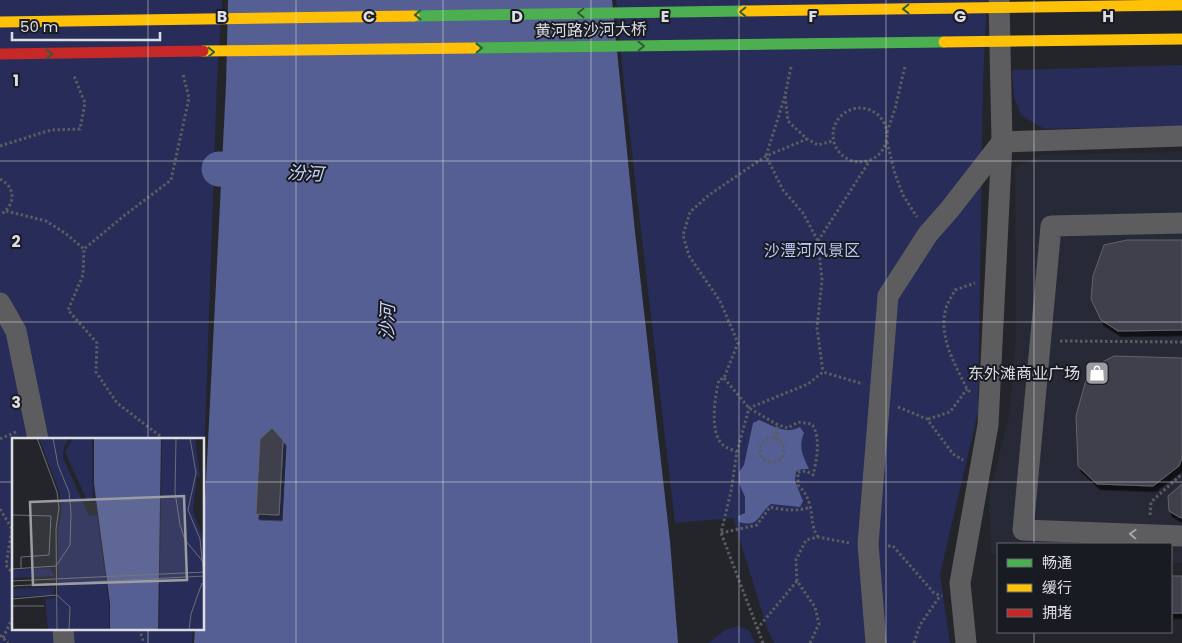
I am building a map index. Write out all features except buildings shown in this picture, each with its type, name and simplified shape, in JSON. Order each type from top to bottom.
[{"type":"main road","name":"黄河路沙河大桥","points":[[0,22],[1182,5]]},
{"type":"main road","name":"黄河路沙河大桥","points":[[0,54],[1182,39]]},
{"type":"street","points":[[966,643],[960,583],[981,470],[988,416],[995,280],[1002,142],[999,0]]},
{"type":"street","points":[[1002,142],[1182,136]]},
{"type":"street","points":[[876,643],[868,544],[888,296],[928,234],[1002,142]]},
{"type":"street","points":[[1182,223],[1051,226],[1024,530],[1182,536]]},
{"type":"street","points":[[0,303],[16,331],[38,438]]},
{"type":"street","points":[[63,630],[64,643]]},
{"type":"path","points":[[792,63],[785,96],[766,156],[783,190],[803,213],[818,241],[822,280],[817,328],[823,372]]},
{"type":"path","points":[[887,132],[895,109],[905,67]]},
{"type":"path","points":[[0,146],[51,130],[80,129],[86,102],[70,68]]},
{"type":"path","points":[[163,438],[117,403],[96,372],[97,343],[68,310],[83,275],[84,249],[171,180],[189,98],[183,71]]},
{"type":"path","points":[[785,96],[788,122],[818,145],[833,141]]},
{"type":"path","points":[[887,141],[877,157],[860,163],[843,157],[836,150],[833,132],[835,124],[840,117],[847,111],[855,108],[864,108],[880,116],[885,124],[895,174],[903,195],[928,234]]},
{"type":"path","points":[[737,452],[722,445],[715,430],[715,396],[719,380],[724,378],[738,342],[720,301],[689,256],[683,235],[690,212],[709,195],[766,156],[807,138]]},
{"type":"path","points":[[818,241],[869,161]]},
{"type":"path","points":[[0,179],[8,184],[12,195],[12,201],[6,212],[0,215]]},
{"type":"path","points":[[6,212],[46,221],[65,233],[84,249]]},
{"type":"path","points":[[988,416],[981,400],[967,389],[952,359],[943,334],[946,307],[955,290],[984,280],[995,280]]},
{"type":"path","points":[[1040,341],[1182,342]]},
{"type":"path","points":[[823,372],[881,394],[927,419],[953,454],[981,470]]},
{"type":"path","points":[[749,408],[808,384],[823,372]]},
{"type":"path","points":[[724,378],[749,408],[778,425],[788,428],[798,422],[812,424],[817,431],[817,460],[813,475],[806,471],[798,472],[798,485],[806,494],[810,507],[812,529],[818,537]]},
{"type":"path","points":[[927,419],[950,412],[967,389]]},
{"type":"path","points":[[749,408],[737,452],[721,533],[763,643]]},
{"type":"path","points":[[775,438],[778,425]]},
{"type":"path","points":[[775,438],[783,446],[783,454],[777,460],[769,461],[762,457],[760,446],[764,440],[775,438]]},
{"type":"path","points":[[1148,535],[1151,502],[1182,474]]},
{"type":"path","points":[[721,533],[757,525],[770,508],[782,510],[810,507]]},
{"type":"path","points":[[0,509],[12,529],[6,565],[12,572]]},
{"type":"path","points":[[757,629],[797,581]]},
{"type":"path","points":[[914,643],[920,625],[940,595]]},
{"type":"path","points":[[8,643],[2,637],[12,619]]},
{"type":"path","points":[[139,630],[144,643]]},
{"type":"shaded area","name":"东外滩商业广场","points":[[1182,152],[1182,563],[1172,563],[1172,543],[997,543],[997,554],[991,554],[989,494],[1010,411],[1016,335],[1015,168],[1041,155]]},
{"type":"green space","points":[[0,0],[222,0],[217,80],[205,438],[12,438],[12,630],[193,630],[192,643],[0,643]]},
{"type":"green space","name":"沙澧河风景区","points":[[616,0],[987,0],[983,80],[978,412],[940,574],[950,643],[774,643],[767,628],[733,518],[675,523]]},
{"type":"green space","points":[[1182,65],[1182,126],[1044,129],[1021,115],[1014,97],[1012,70]]},
{"type":"green space","points":[[738,626],[749,630],[755,643],[708,643],[725,630]]},
{"type":"water","name":"沙河","points":[[228,0],[612,0],[635,232],[670,541],[678,643],[194,643],[195,630],[205,630],[205,501],[226,85]]},
{"type":"water","points":[[759,420],[784,430],[800,427],[804,433],[801,443],[802,451],[809,469],[796,471],[795,481],[803,501],[800,507],[771,504],[755,522],[739,522],[738,516],[745,513],[745,497],[739,483],[739,472],[744,465],[753,423]]},
{"type":"waterway","name":"汾河","points":[[219,169],[270,172]]},
{"type":"traffic: fast","points":[[414,16],[743,11]]},
{"type":"traffic: fast","points":[[474,48],[944,42]]},
{"type":"traffic: slow","points":[[743,11],[1182,5]]},
{"type":"traffic: slow","points":[[0,22],[414,16]]},
{"type":"traffic: slow","points":[[944,42],[1182,39]]},
{"type":"traffic: slow","points":[[203,51],[474,48]]},
{"type":"traffic: jam","points":[[0,54],[203,51]]},
{"type":"place","name":"东外滩商业广场","points":[[1097,373]]}]
